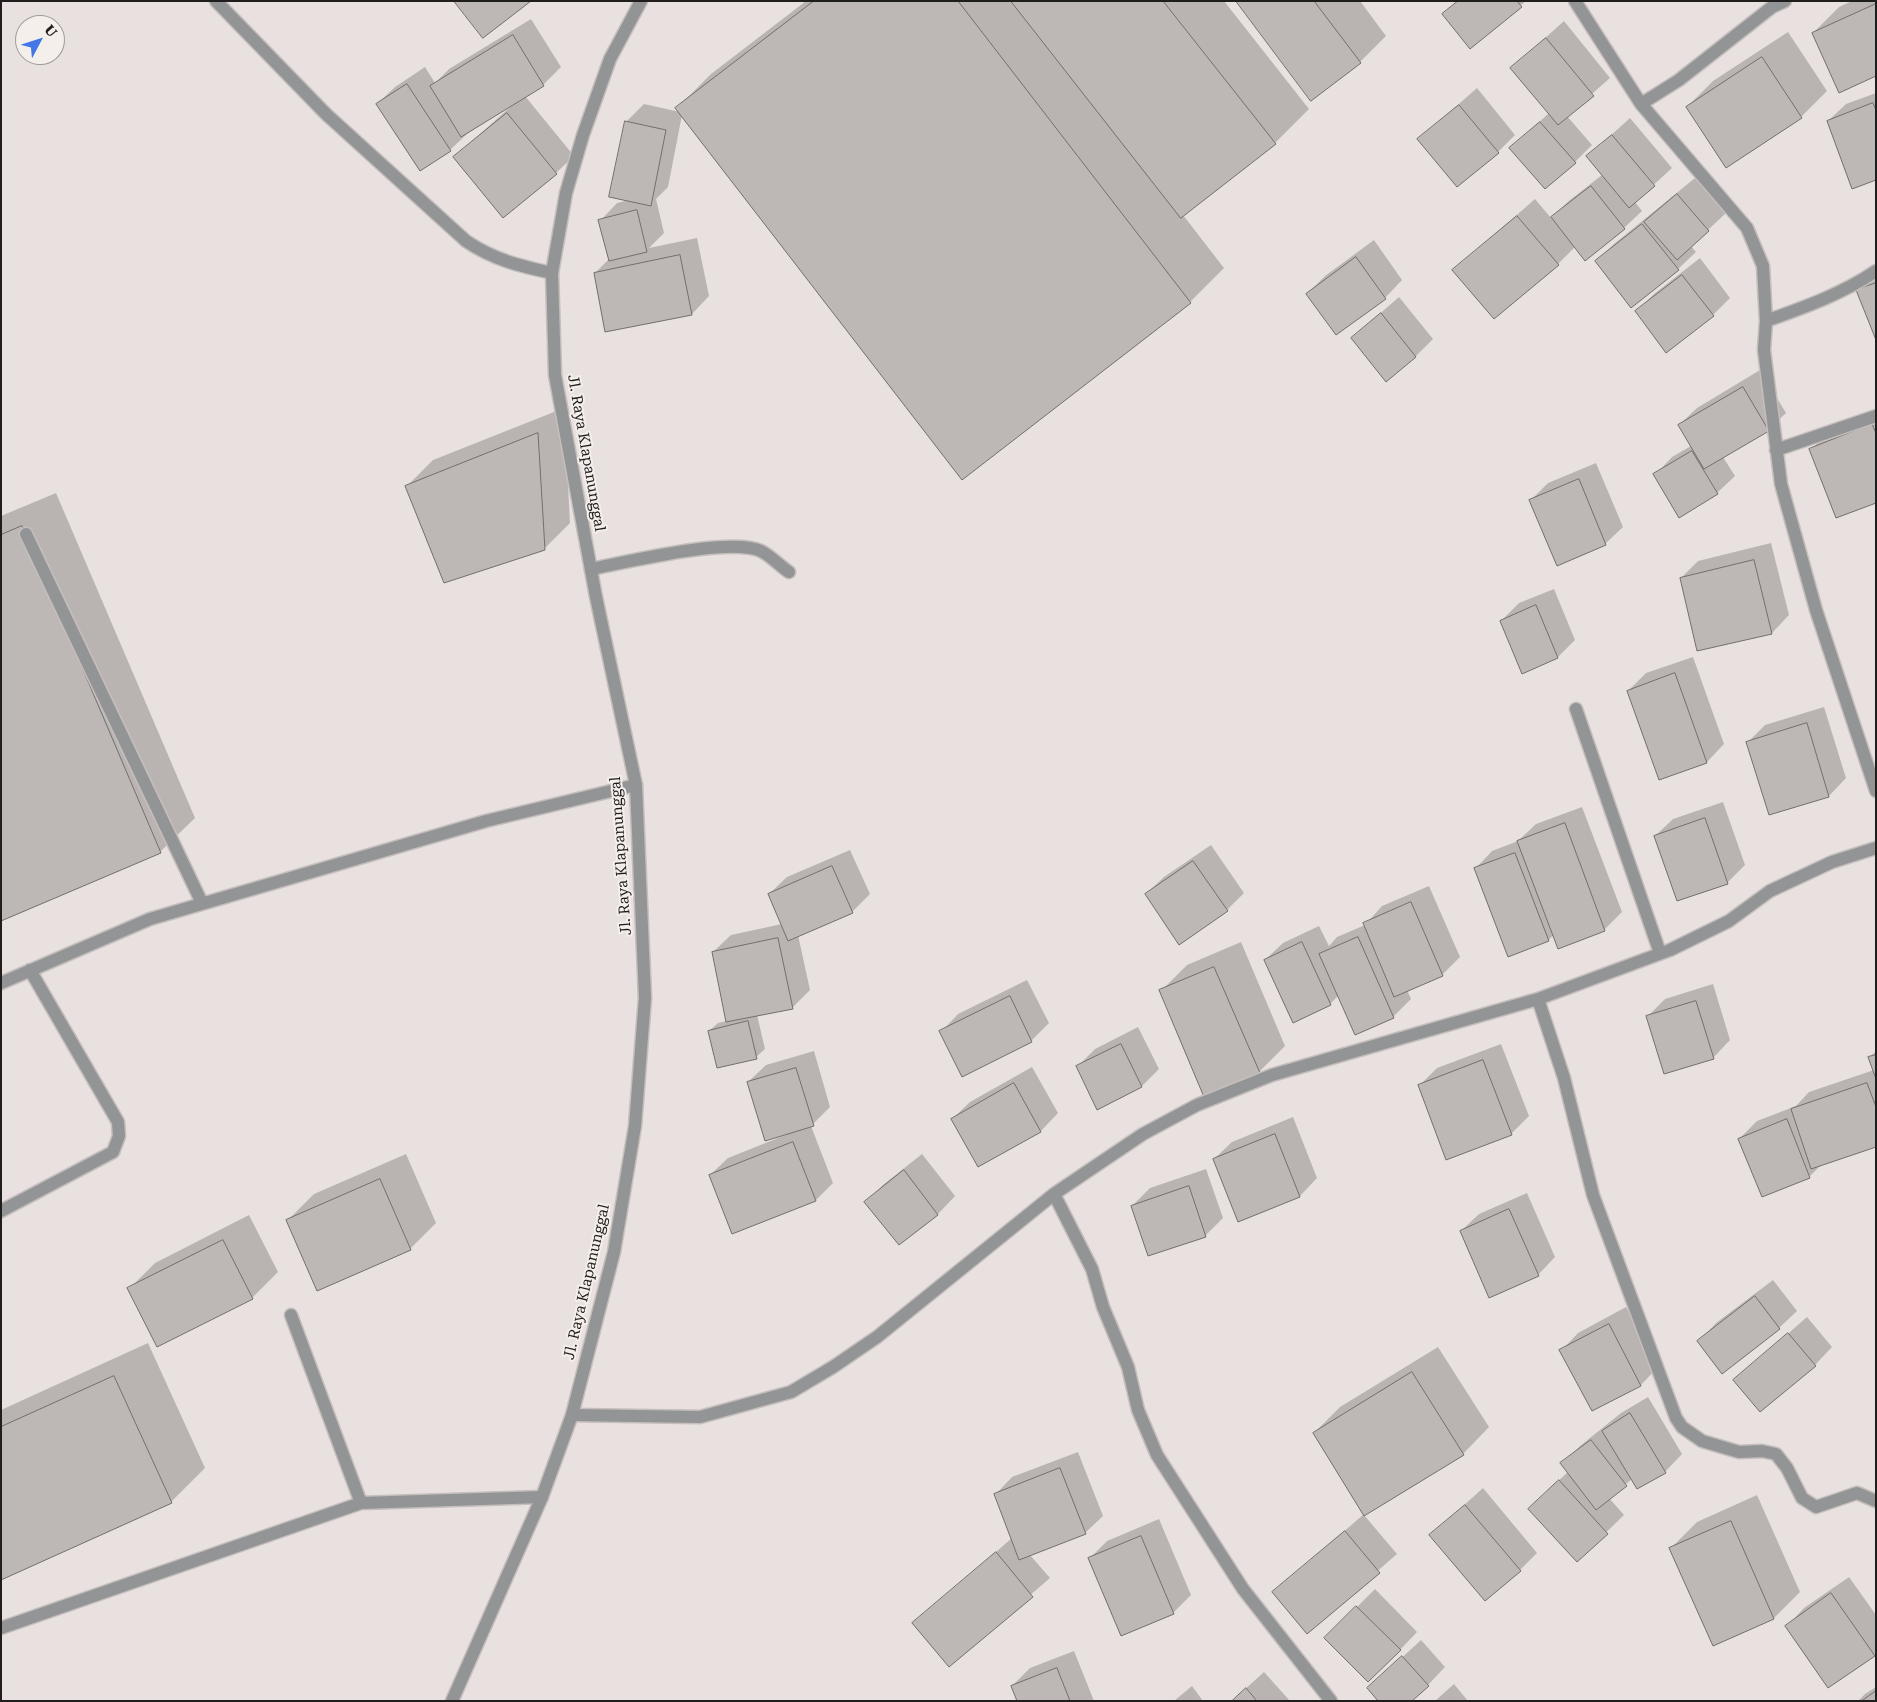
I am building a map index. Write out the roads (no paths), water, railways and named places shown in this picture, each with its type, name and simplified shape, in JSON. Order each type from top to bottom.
[{"type":"street","points":[[216,1],[326,114],[466,241],[486,254],[507,263],[552,273]]},
{"type":"street","name":"Jl. Raya Klapanunggal","points":[[452,1701],[542,1496],[572,1415],[614,1252],[635,1126],[645,998],[636,785],[591,569],[555,376],[552,273],[566,194],[583,135],[610,59],[642,1]]},
{"type":"street","points":[[1575,1],[1640,104],[1747,228],[1763,266],[1766,321],[1764,350],[1776,450],[1793,534],[1876,791]]},
{"type":"street","points":[[1640,104],[1678,80],[1772,7],[1785,1]]},
{"type":"street","points":[[1766,321],[1824,300],[1876,271]]},
{"type":"street","points":[[1776,450],[1876,416]]},
{"type":"street","points":[[26,534],[202,903]]},
{"type":"street","points":[[591,569],[685,552],[729,547],[761,551],[789,572]]},
{"type":"street","points":[[1576,709],[1660,953]]},
{"type":"street","points":[[1,983],[150,919],[486,821],[636,785]]},
{"type":"street","points":[[572,1415],[700,1417],[791,1392],[833,1367],[877,1337],[1054,1194],[1143,1134],[1205,1101],[1272,1075],[1538,999],[1660,953],[1729,921],[1770,891],[1832,862],[1876,848]]},
{"type":"street","points":[[1,1210],[113,1152],[119,1136],[118,1122],[30,970]]},
{"type":"street","points":[[1538,999],[1564,1078],[1593,1195],[1666,1392],[1682,1427],[1693,1436],[1725,1449],[1739,1452],[1762,1451],[1776,1454],[1787,1468],[1802,1498],[1816,1508],[1857,1494],[1876,1501]]},
{"type":"street","points":[[1054,1194],[1092,1269],[1103,1307],[1128,1367],[1138,1410],[1158,1455],[1243,1589],[1331,1701]]},
{"type":"street","points":[[291,1315],[361,1503]]},
{"type":"street","points":[[1,1628],[361,1503],[542,1496]]}]
